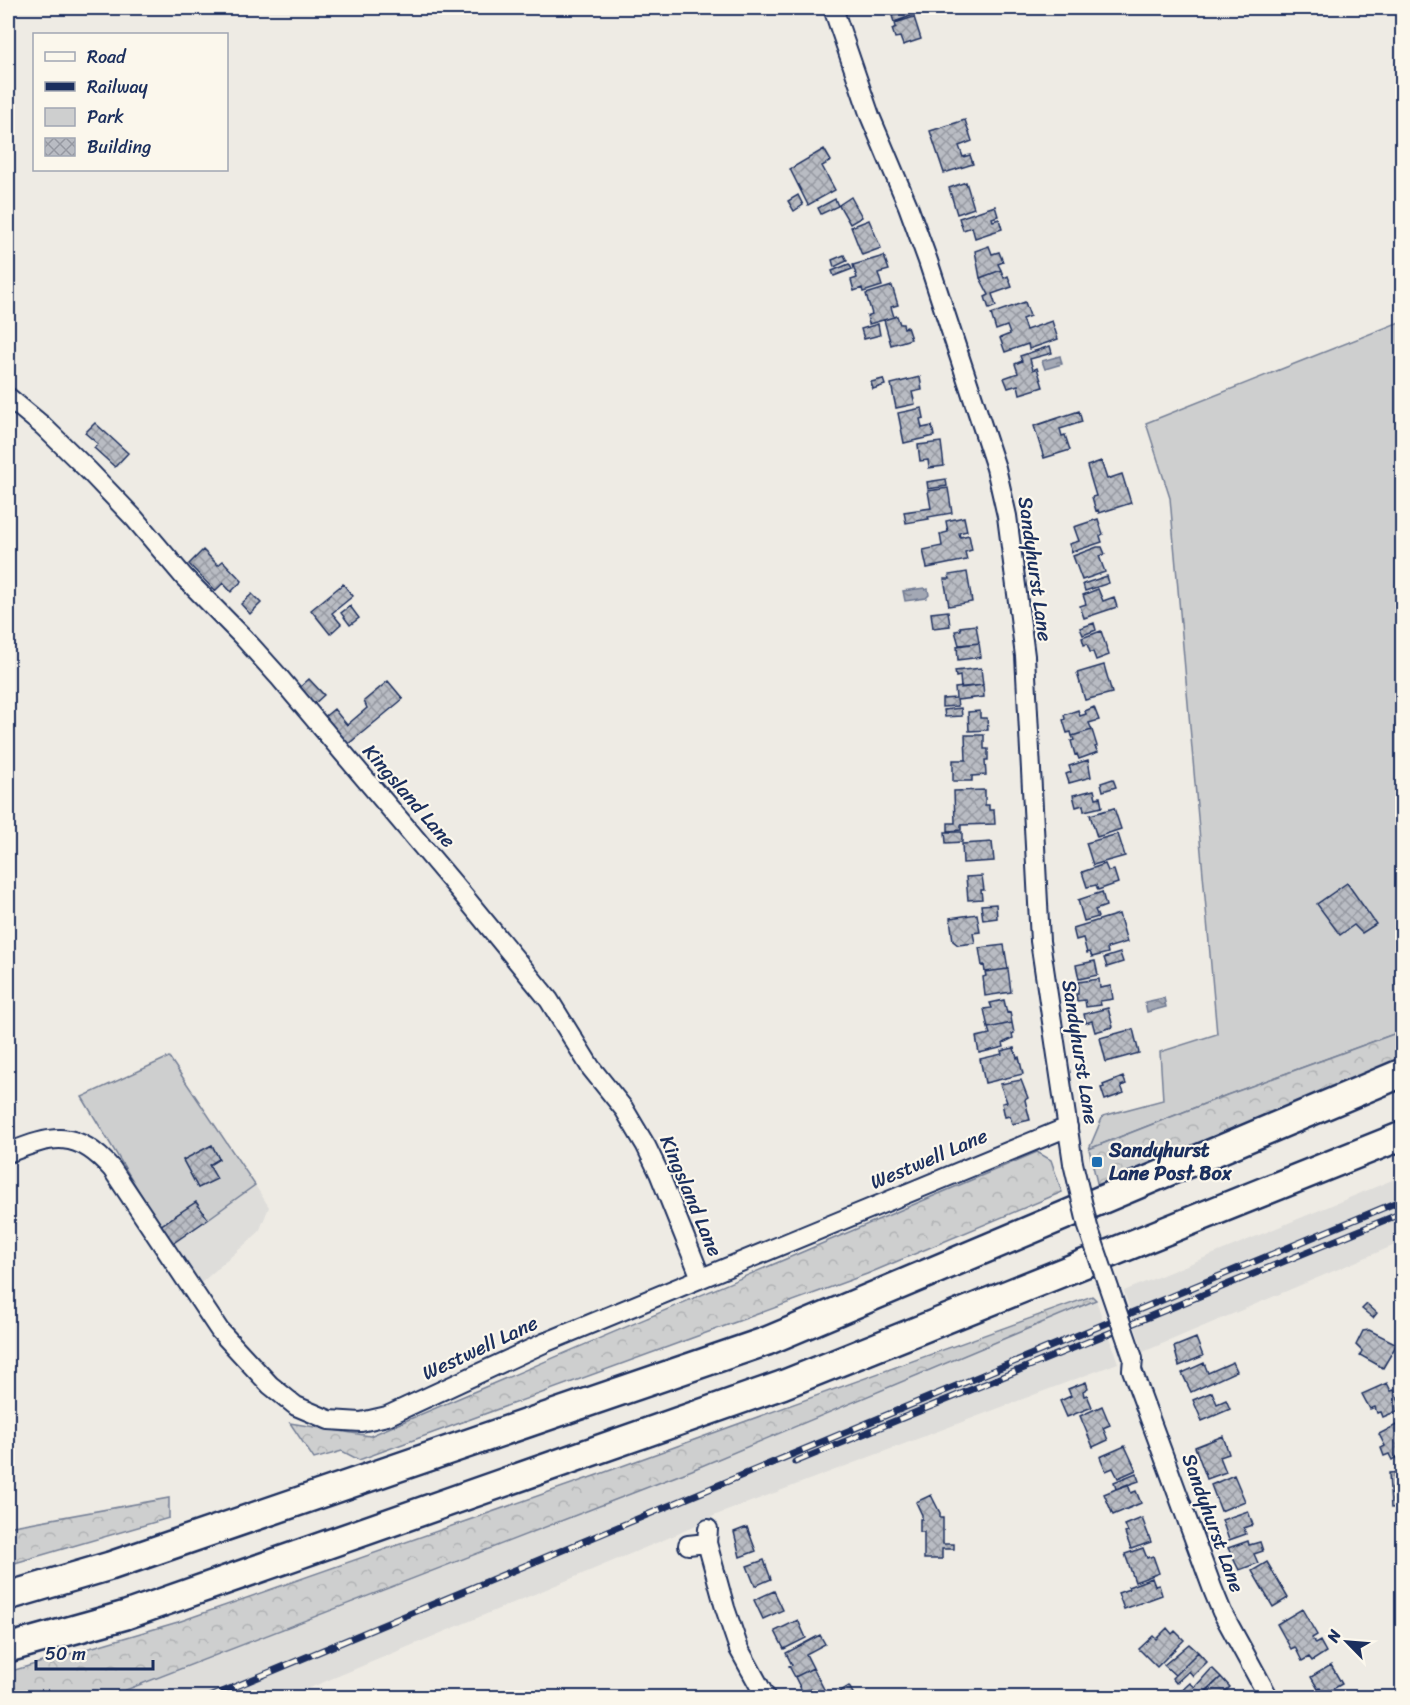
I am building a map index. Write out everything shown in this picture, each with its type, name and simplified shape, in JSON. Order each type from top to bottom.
[{"type":"highway","points":[[8,1596],[110,1566],[767,1341],[1402,1073]]},
{"type":"highway","points":[[8,1648],[126,1615],[782,1385],[1402,1136]]},
{"type":"street","name":"Sandyhurst Lane","points":[[833,8],[870,116],[908,206],[928,261],[996,468],[1006,516],[1025,656],[1040,941],[1073,1163],[1088,1227],[1133,1358],[1132,1370],[1213,1590],[1222,1612],[1269,1698]]},
{"type":"street","name":"Kingsland Lane","points":[[8,397],[43,426],[97,479],[184,577],[279,677],[549,1000],[591,1068],[624,1109],[646,1146],[701,1278]]},
{"type":"street","name":"Westwell Lane","points":[[8,1153],[56,1138],[78,1141],[90,1148],[112,1169],[220,1331],[270,1385],[287,1400],[306,1412],[329,1420],[361,1422],[387,1416],[544,1343],[1068,1127]]},
{"type":"street","points":[[688,1545],[708,1536],[725,1608],[739,1649],[766,1698]]},
{"type":"shaded area","points":[[1402,1176],[1402,1242],[1143,1352],[1124,1291]]},
{"type":"shaded area","points":[[255,1185],[269,1207],[259,1232],[201,1283],[172,1244]]},
{"type":"shaded area","points":[[1096,1300],[1118,1363],[716,1515],[680,1533],[288,1697],[108,1698],[692,1470]]},
{"type":"green space","points":[[1402,321],[1402,1031],[1227,1095],[1089,1149],[1103,1116],[1163,1100],[1160,1052],[1217,1034],[1170,498],[1146,423]]},
{"type":"green space","points":[[1402,1031],[1402,1065],[1098,1187],[1089,1149],[1227,1095]]},
{"type":"green space","points":[[169,1057],[255,1185],[208,1219],[196,1202],[160,1226],[82,1097]],"holes":[[[212,1145],[219,1159],[209,1165],[216,1179],[198,1188],[183,1160]]]},
{"type":"green space","points":[[1037,1152],[1051,1160],[1062,1192],[867,1274],[359,1460],[342,1451],[314,1459],[290,1423],[370,1436]]},
{"type":"green space","points":[[1092,1296],[1096,1300],[692,1470],[108,1697],[8,1697],[8,1672],[178,1622],[600,1474]]},
{"type":"green space","points":[[169,1498],[169,1518],[8,1565],[8,1527]]},
{"type":"water","points":[[1060,356],[1062,364],[1045,369],[1042,361]]},
{"type":"water","points":[[928,589],[929,595],[926,598],[905,601],[903,591]]},
{"type":"water","points":[[1164,998],[1166,1007],[1147,1012],[1145,1002]]},
{"type":"building","points":[[917,8],[919,13],[894,22],[892,16]]},
{"type":"building","points":[[914,17],[921,39],[903,45],[900,37],[895,38],[892,29],[896,27],[895,23]]},
{"type":"building","points":[[965,120],[972,141],[959,146],[963,157],[970,155],[973,164],[944,173],[930,131]]},
{"type":"building","points":[[824,149],[831,161],[822,166],[835,190],[808,205],[790,169]]},
{"type":"building","points":[[966,182],[974,208],[957,214],[949,188]]},
{"type":"building","points":[[798,195],[803,205],[794,211],[788,201]]},
{"type":"building","points":[[851,197],[862,217],[850,224],[839,205]]},
{"type":"building","points":[[835,199],[838,206],[821,214],[818,208]]},
{"type":"building","points":[[995,206],[998,216],[992,218],[993,221],[999,219],[1002,229],[975,238],[972,227],[963,230],[959,218]]},
{"type":"building","points":[[869,220],[881,248],[862,255],[851,227]]},
{"type":"building","points":[[989,246],[992,254],[999,252],[1003,262],[998,264],[1001,270],[980,278],[975,251]]},
{"type":"building","points":[[844,255],[847,261],[834,267],[832,260]]},
{"type":"building","points":[[884,256],[889,270],[878,273],[882,286],[863,292],[862,288],[854,291],[851,280],[857,278],[853,265]]},
{"type":"building","points":[[849,264],[852,269],[834,276],[832,271]]},
{"type":"building","points":[[1001,270],[1004,278],[1008,276],[1012,287],[992,294],[996,306],[989,309],[985,297],[989,295],[980,278]]},
{"type":"building","points":[[892,286],[898,305],[891,307],[894,317],[869,324],[867,316],[872,314],[866,294]]},
{"type":"building","points":[[1025,302],[1030,316],[1022,319],[1026,330],[1052,321],[1058,339],[1029,349],[1028,344],[1005,352],[1000,338],[1010,334],[1007,326],[996,330],[991,314]]},
{"type":"building","points":[[897,316],[900,324],[903,324],[904,328],[907,327],[911,339],[891,345],[884,320]]},
{"type":"building","points":[[878,324],[880,335],[864,339],[861,329]]},
{"type":"building","points":[[1050,346],[1052,353],[1030,359],[1033,370],[1037,368],[1043,387],[1020,394],[1018,385],[1008,388],[1004,378],[1018,373],[1015,364],[1022,361],[1020,356]]},
{"type":"building","points":[[920,377],[922,390],[912,392],[915,404],[896,408],[891,384]]},
{"type":"building","points":[[883,379],[885,385],[873,389],[871,382]]},
{"type":"building","points":[[922,408],[924,418],[920,419],[922,428],[932,426],[934,436],[904,443],[898,413]]},
{"type":"building","points":[[1079,411],[1082,422],[1060,429],[1062,436],[1065,435],[1070,450],[1044,458],[1034,426]]},
{"type":"building","points":[[95,423],[128,453],[115,467],[94,448],[98,444],[85,433]]},
{"type":"building","points":[[941,442],[944,466],[929,468],[928,460],[920,461],[918,445]]},
{"type":"building","points":[[1101,461],[1107,479],[1122,474],[1131,503],[1099,513],[1098,510],[1096,511],[1092,497],[1096,496],[1087,466]]},
{"type":"building","points":[[946,479],[947,486],[928,489],[927,482]]},
{"type":"building","points":[[948,488],[952,513],[906,523],[904,512],[931,508],[928,491]]},
{"type":"building","points":[[964,517],[967,531],[959,533],[960,537],[969,535],[972,550],[965,552],[967,560],[927,568],[923,550],[942,546],[940,534],[948,532],[946,521]]},
{"type":"building","points":[[1098,519],[1103,534],[1100,536],[1102,542],[1072,552],[1069,544],[1079,541],[1074,527]]},
{"type":"building","points":[[1102,547],[1105,554],[1099,556],[1105,572],[1082,580],[1073,556]]},
{"type":"building","points":[[203,550],[218,565],[223,561],[242,581],[231,592],[223,583],[215,591],[189,564]]},
{"type":"building","points":[[967,572],[972,602],[949,606],[944,579],[950,579],[949,575]]},
{"type":"building","points":[[1107,576],[1109,583],[1085,591],[1083,584]]},
{"type":"building","points":[[343,584],[353,596],[332,613],[341,624],[330,634],[311,610]]},
{"type":"building","points":[[1098,589],[1103,601],[1114,597],[1117,607],[1084,618],[1080,606],[1086,604],[1083,595]]},
{"type":"building","points":[[252,594],[261,603],[250,614],[241,604]]},
{"type":"building","points":[[350,606],[359,618],[350,625],[341,613]]},
{"type":"building","points":[[948,611],[950,626],[933,628],[931,613]]},
{"type":"building","points":[[1094,623],[1096,630],[1083,635],[1080,628]]},
{"type":"building","points":[[976,625],[979,643],[959,645],[955,631],[961,630],[960,627]]},
{"type":"building","points":[[1101,631],[1109,655],[1096,660],[1087,644],[1084,645],[1082,638]]},
{"type":"building","points":[[979,643],[981,657],[958,660],[957,646]]},
{"type":"building","points":[[1104,665],[1112,693],[1085,700],[1077,673]]},
{"type":"building","points":[[981,668],[983,685],[961,688],[960,676],[956,677],[955,671]]},
{"type":"building","points":[[309,679],[324,695],[313,705],[298,689]]},
{"type":"building","points":[[388,681],[403,699],[346,746],[323,718],[334,709],[347,725],[367,708],[364,701]]},
{"type":"building","points":[[983,685],[984,697],[957,700],[958,706],[942,707],[942,699],[956,698],[955,688]]},
{"type":"building","points":[[1094,707],[1099,720],[1089,723],[1092,730],[1072,736],[1071,732],[1067,733],[1063,720],[1064,715],[1078,710],[1080,716]]},
{"type":"building","points":[[961,708],[962,716],[945,717],[944,710]]},
{"type":"building","points":[[980,711],[980,718],[987,718],[988,730],[969,731],[968,712]]},
{"type":"building","points":[[1092,730],[1098,752],[1079,759],[1077,754],[1075,755],[1072,736]]},
{"type":"building","points":[[965,735],[984,735],[984,749],[988,749],[988,760],[985,760],[986,775],[972,776],[972,781],[953,781],[953,760],[966,760]]},
{"type":"building","points":[[1088,760],[1091,777],[1069,783],[1066,774],[1071,772],[1069,766]]},
{"type":"building","points":[[1113,779],[1116,787],[1103,791],[1101,783]]},
{"type":"building","points":[[985,790],[985,805],[989,805],[989,810],[994,810],[995,824],[961,825],[961,830],[948,831],[948,823],[955,823],[954,791]]},
{"type":"building","points":[[1094,790],[1096,798],[1100,797],[1102,807],[1084,811],[1083,805],[1076,807],[1073,795]]},
{"type":"building","points":[[1114,808],[1121,829],[1097,837],[1090,815]]},
{"type":"building","points":[[945,832],[962,832],[962,842],[946,843]]},
{"type":"building","points":[[1118,834],[1125,856],[1093,865],[1086,843]]},
{"type":"building","points":[[992,842],[994,861],[963,863],[962,844]]},
{"type":"building","points":[[1105,864],[1108,871],[1114,870],[1118,883],[1098,890],[1096,885],[1087,887],[1082,872]]},
{"type":"building","points":[[982,876],[984,890],[981,890],[982,899],[968,900],[966,877]]},
{"type":"building","points":[[1347,883],[1376,924],[1362,933],[1354,925],[1340,935],[1317,904]]},
{"type":"building","points":[[1102,892],[1106,906],[1095,910],[1098,917],[1084,921],[1078,900]]},
{"type":"building","points":[[996,904],[997,918],[983,920],[981,905]]},
{"type":"building","points":[[977,914],[980,932],[973,933],[975,943],[958,945],[953,941],[950,918]]},
{"type":"building","points":[[1119,914],[1127,942],[1107,948],[1108,953],[1092,957],[1090,952],[1087,953],[1083,938],[1076,940],[1073,928]]},
{"type":"building","points":[[1004,945],[1008,969],[985,972],[979,948]]},
{"type":"building","points":[[1120,953],[1123,962],[1107,967],[1104,958]]},
{"type":"building","points":[[1095,961],[1098,975],[1079,979],[1076,965]]},
{"type":"building","points":[[1008,969],[1011,992],[985,996],[983,977],[986,976],[985,972]]},
{"type":"building","points":[[1099,979],[1100,988],[1111,986],[1113,999],[1100,1001],[1101,1005],[1086,1007],[1085,1000],[1077,1001],[1078,982]]},
{"type":"building","points":[[1004,1000],[1012,1023],[988,1028],[984,1009],[992,1008],[990,1003]]},
{"type":"building","points":[[1108,1008],[1113,1027],[1095,1032],[1092,1021],[1086,1023],[1084,1014]]},
{"type":"building","points":[[1012,1023],[1013,1038],[1003,1043],[1004,1047],[979,1053],[976,1037],[990,1034],[988,1028]]},
{"type":"building","points":[[1133,1029],[1139,1053],[1106,1062],[1100,1038]]},
{"type":"building","points":[[1014,1048],[1023,1074],[985,1083],[980,1059],[1002,1054],[1001,1051]]},
{"type":"building","points":[[1123,1077],[1126,1084],[1121,1086],[1124,1093],[1105,1100],[1101,1088],[1104,1087],[1103,1085]]},
{"type":"building","points":[[1021,1080],[1028,1098],[1025,1100],[1030,1120],[1012,1124],[1010,1116],[1005,1117],[1002,1103],[1007,1102],[1000,1084]]},
{"type":"building","points":[[212,1145],[219,1159],[209,1165],[217,1179],[198,1188],[183,1160]]},
{"type":"building","points":[[196,1202],[208,1219],[172,1244],[160,1226]]},
{"type":"building","points":[[1367,1304],[1377,1313],[1373,1318],[1362,1309]]},
{"type":"building","points":[[1369,1330],[1397,1344],[1383,1368],[1360,1355],[1362,1351],[1356,1345],[1363,1331]]},
{"type":"building","points":[[1196,1338],[1203,1356],[1179,1366],[1174,1347]]},
{"type":"building","points":[[1233,1362],[1237,1371],[1191,1392],[1182,1373],[1204,1363],[1208,1373]]},
{"type":"building","points":[[1086,1382],[1088,1388],[1083,1391],[1084,1396],[1087,1395],[1092,1407],[1067,1417],[1060,1401],[1071,1396],[1068,1389]]},
{"type":"building","points":[[1387,1383],[1391,1391],[1394,1390],[1402,1409],[1383,1417],[1381,1412],[1377,1413],[1375,1407],[1370,1409],[1362,1394]]},
{"type":"building","points":[[1212,1392],[1217,1404],[1226,1400],[1230,1409],[1202,1421],[1193,1400]]},
{"type":"building","points":[[1102,1406],[1110,1425],[1103,1428],[1108,1440],[1093,1447],[1080,1416]]},
{"type":"building","points":[[1402,1422],[1402,1454],[1392,1460],[1389,1454],[1384,1456],[1381,1448],[1385,1446],[1379,1434]]},
{"type":"building","points":[[1223,1436],[1229,1454],[1220,1457],[1226,1472],[1207,1479],[1195,1447]]},
{"type":"building","points":[[1125,1446],[1136,1470],[1118,1478],[1113,1468],[1106,1471],[1100,1457]]},
{"type":"building","points":[[1402,1472],[1402,1507],[1391,1508],[1389,1473]]},
{"type":"building","points":[[1136,1473],[1139,1481],[1116,1489],[1114,1482]]},
{"type":"building","points":[[1234,1475],[1245,1501],[1221,1511],[1211,1485]]},
{"type":"building","points":[[1128,1484],[1131,1493],[1136,1491],[1141,1503],[1113,1515],[1104,1494]]},
{"type":"building","points":[[931,1495],[940,1513],[940,1518],[943,1518],[943,1544],[954,1544],[954,1549],[942,1549],[942,1559],[924,1559],[924,1532],[920,1532],[922,1515],[916,1502]]},
{"type":"building","points":[[1248,1511],[1253,1525],[1244,1528],[1246,1534],[1229,1540],[1222,1520]]},
{"type":"building","points":[[1142,1518],[1151,1542],[1131,1549],[1125,1533],[1128,1532],[1125,1525]]},
{"type":"building","points":[[747,1527],[756,1551],[740,1557],[734,1532]]},
{"type":"building","points":[[1248,1541],[1249,1545],[1260,1542],[1263,1551],[1254,1554],[1258,1563],[1239,1570],[1228,1548]]},
{"type":"building","points":[[1143,1548],[1147,1558],[1153,1556],[1159,1573],[1135,1582],[1125,1554]]},
{"type":"building","points":[[764,1560],[771,1579],[755,1586],[747,1566]]},
{"type":"building","points":[[1267,1562],[1288,1598],[1273,1607],[1252,1571]]},
{"type":"building","points":[[1152,1578],[1155,1586],[1159,1585],[1162,1595],[1124,1609],[1118,1593]]},
{"type":"building","points":[[774,1591],[783,1610],[763,1619],[754,1600]]},
{"type":"building","points":[[1302,1609],[1317,1635],[1312,1638],[1315,1644],[1320,1641],[1326,1652],[1312,1661],[1309,1657],[1302,1661],[1295,1647],[1291,1649],[1277,1624]]},
{"type":"building","points":[[798,1620],[806,1638],[784,1649],[775,1631]]},
{"type":"building","points":[[1167,1628],[1172,1634],[1175,1631],[1184,1640],[1157,1667],[1139,1649],[1153,1636],[1156,1639]]},
{"type":"building","points":[[820,1635],[825,1644],[806,1654],[813,1668],[795,1677],[786,1653]]},
{"type":"building","points":[[1189,1644],[1198,1652],[1175,1675],[1164,1665]]},
{"type":"building","points":[[1198,1652],[1207,1662],[1193,1676],[1189,1671],[1176,1683],[1172,1678]]},
{"type":"building","points":[[1331,1665],[1342,1684],[1324,1694],[1311,1677]]},
{"type":"building","points":[[813,1668],[826,1693],[818,1698],[815,1698],[811,1689],[803,1693],[795,1677]]},
{"type":"building","points":[[1212,1668],[1221,1677],[1200,1698],[1192,1698],[1189,1694],[1183,1698],[1179,1693],[1190,1683],[1195,1687]]},
{"type":"building","points":[[1221,1677],[1230,1687],[1219,1698],[1213,1698],[1206,1691]]},
{"type":"building","points":[[849,1686],[854,1695],[849,1698],[829,1698]]},
{"type":"railway","points":[[208,1698],[1402,1200]]},
{"type":"railway","points":[[795,1462],[1402,1213]]},
{"type":"place","name":"Sandyhurst Lane Post Box","points":[[1097,1162]]}]
